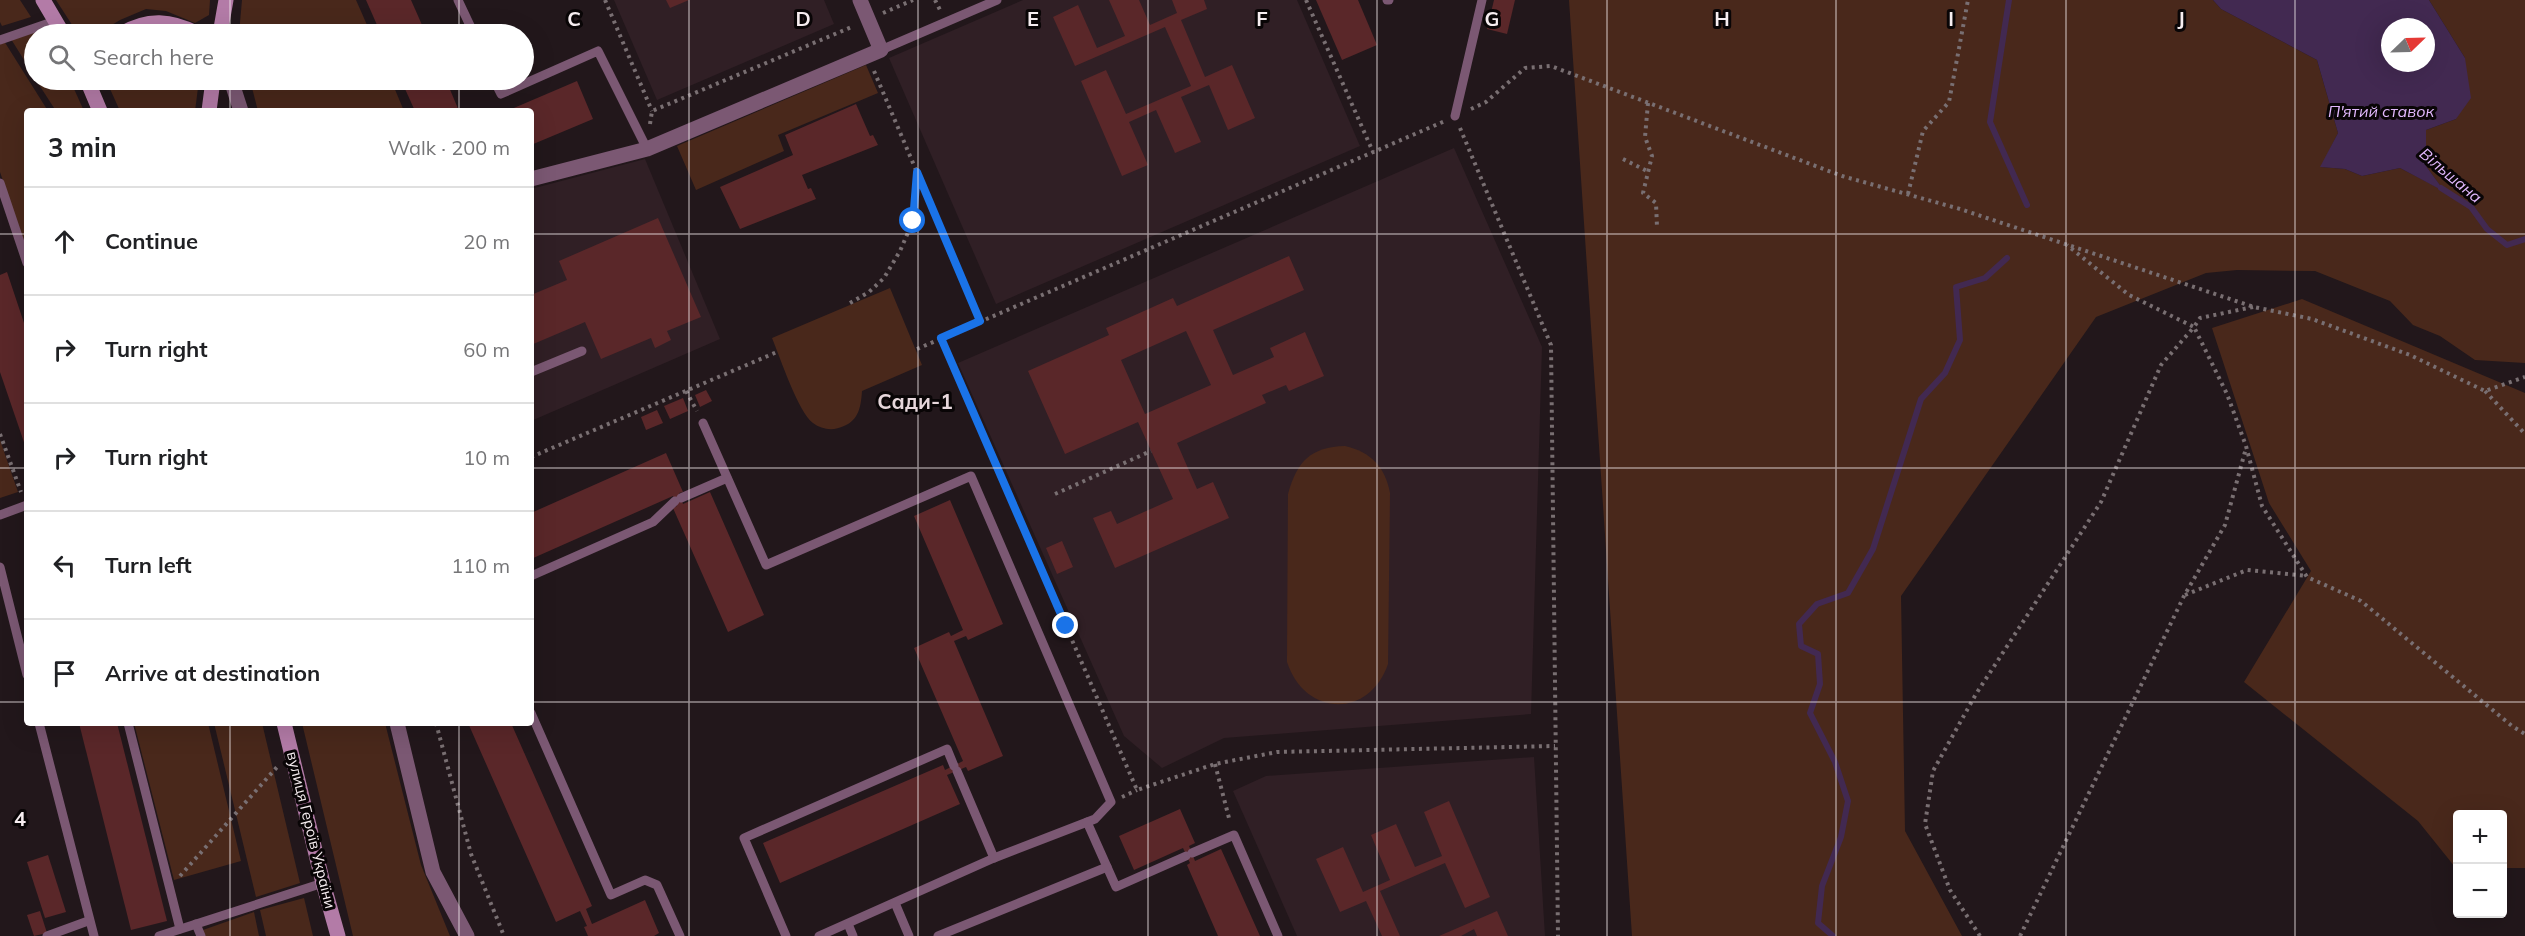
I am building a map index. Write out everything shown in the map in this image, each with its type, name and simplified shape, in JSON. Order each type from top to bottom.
[{"type":"main road","points":[[43,0],[57,24]]},
{"type":"main road","points":[[222,24],[226,0]]},
{"type":"main road","points":[[144,24],[167,22],[172,24]]},
{"type":"main road","points":[[91,90],[99,108]]},
{"type":"main road","points":[[209,108],[212,90]]},
{"type":"main road","name":"вулиця Героїв України","points":[[285,726],[322,883],[338,936]]},
{"type":"street","points":[[534,178],[647,148],[874,53],[868,20],[860,0]]},
{"type":"street","points":[[234,90],[240,108]]},
{"type":"street","points":[[398,726],[433,872],[467,936]]},
{"type":"lane","points":[[458,0],[469,24]]},
{"type":"lane","points":[[874,53],[997,0]]},
{"type":"lane","points":[[1455,116],[1482,0]]},
{"type":"lane","points":[[0,40],[24,35]]},
{"type":"lane","points":[[534,79],[598,51],[647,148]]},
{"type":"lane","points":[[0,183],[24,254]]},
{"type":"lane","points":[[534,371],[582,351]]},
{"type":"lane","points":[[703,423],[766,565],[971,476],[1111,802],[1103,813],[1087,822],[994,858],[819,936]]},
{"type":"lane","points":[[534,575],[653,522],[678,500],[727,478]]},
{"type":"lane","points":[[0,514],[24,506]]},
{"type":"lane","points":[[0,567],[5,607],[24,666]]},
{"type":"lane","points":[[534,720],[611,895],[645,880],[657,885],[680,936]]},
{"type":"lane","points":[[40,726],[88,921],[94,936]]},
{"type":"lane","points":[[129,726],[180,929]]},
{"type":"lane","points":[[786,936],[744,838],[947,749],[994,858]]},
{"type":"lane","points":[[1087,822],[1116,887],[1234,835],[1278,936]]},
{"type":"lane","points":[[938,936],[1107,867]]},
{"type":"lane","points":[[159,936],[322,883]]},
{"type":"lane","points":[[895,903],[909,936]]},
{"type":"lane","points":[[47,936],[88,921]]},
{"type":"lane","points":[[196,924],[201,936]]},
{"type":"lane","points":[[848,924],[853,936]]},
{"type":"path","points":[[605,0],[652,111],[647,148]]},
{"type":"path","points":[[652,111],[913,0]]},
{"type":"path","points":[[1306,0],[1373,152]]},
{"type":"path","points":[[1908,194],[1923,131],[1948,102],[1968,0]]},
{"type":"path","points":[[874,53],[917,172],[980,321]]},
{"type":"path","points":[[917,349],[1486,102],[1525,68],[1551,66],[1842,176],[1908,194],[2066,244],[2254,307],[2312,319],[2410,356],[2485,391],[2525,434]]},
{"type":"path","points":[[1648,103],[1645,137],[1652,156],[1642,193],[1656,203],[1657,227]]},
{"type":"path","points":[[1455,116],[1551,345],[1557,936]]},
{"type":"path","points":[[1623,159],[1648,172]]},
{"type":"path","points":[[850,303],[884,278],[900,251],[913,221],[917,172]]},
{"type":"path","points":[[2066,244],[2129,295],[2194,327],[2227,394],[2246,446],[2262,506],[2307,576]]},
{"type":"path","points":[[1980,936],[1950,890],[1925,824],[1933,771],[1976,694],[2101,502],[2161,365],[2200,318],[2254,307]]},
{"type":"path","points":[[941,338],[1137,790],[1215,764],[1277,752],[1555,746]]},
{"type":"path","points":[[534,456],[777,352]]},
{"type":"path","points":[[2485,391],[2525,377]]},
{"type":"path","points":[[686,391],[703,423]]},
{"type":"path","points":[[0,434],[24,497]]},
{"type":"path","points":[[0,445],[7,453]]},
{"type":"path","points":[[2020,936],[2184,596],[2225,525],[2246,446]]},
{"type":"path","points":[[1055,494],[1152,451]]},
{"type":"path","points":[[2184,596],[2247,570],[2307,576],[2361,601],[2512,726],[2525,734]]},
{"type":"path","points":[[437,726],[471,854],[504,936]]},
{"type":"path","points":[[1215,764],[1234,835]]},
{"type":"path","points":[[170,888],[273,772]]},
{"type":"shaded area","points":[[0,0],[20,0],[31,17],[2,26]]},
{"type":"shaded area","points":[[56,0],[210,0],[209,15],[195,23],[166,11],[146,9],[113,24],[72,24]]},
{"type":"shaded area","points":[[242,0],[356,0],[367,24],[240,24]]},
{"type":"shaded area","points":[[614,0],[824,0],[834,24],[657,100]]},
{"type":"shaded area","points":[[1023,0],[1297,0],[1360,146],[996,304],[889,58]]},
{"type":"shaded area","points":[[1569,0],[2213,0],[2221,9],[2317,60],[2338,133],[2321,167],[2345,169],[2362,176],[2400,168],[2444,191],[2426,166],[2426,130],[2456,119],[2465,58],[2429,0],[2525,0],[2525,363],[2475,360],[2440,336],[2413,325],[2390,301],[2315,271],[2237,270],[2206,273],[2096,317],[1901,596],[1905,831],[1962,936],[1632,936]]},
{"type":"shaded area","points":[[24,35],[24,60],[11,39]]},
{"type":"shaded area","points":[[4,41],[24,73],[24,90],[35,90],[46,108],[24,108],[24,241],[0,172],[0,43]]},
{"type":"shaded area","points":[[866,65],[878,93],[778,135],[784,151],[696,190],[677,146]]},
{"type":"shaded area","points":[[42,90],[75,90],[83,108],[54,108]]},
{"type":"shaded area","points":[[111,90],[198,90],[195,108],[119,108]]},
{"type":"shaded area","points":[[253,90],[395,90],[403,108],[257,108]]},
{"type":"shaded area","points":[[1454,148],[1542,347],[1531,714],[1224,738],[1162,768],[1124,736],[958,363]]},
{"type":"shaded area","points":[[645,159],[720,339],[534,420],[534,188]]},
{"type":"shaded area","points":[[890,288],[922,365],[862,391],[856,416],[840,428],[824,428],[813,423],[801,408],[772,338]]},
{"type":"shaded area","points":[[2302,299],[2525,393],[2525,868],[2507,868],[2507,810],[2453,810],[2453,865],[2418,821],[2244,682],[2311,571],[2269,503],[2212,328]]},
{"type":"shaded area","points":[[0,440],[18,492],[0,498]]},
{"type":"shaded area","points":[[1345,446],[1362,452],[1375,462],[1385,476],[1390,493],[1388,664],[1379,682],[1367,695],[1352,702],[1337,704],[1322,701],[1308,693],[1296,680],[1287,662],[1288,494],[1296,473],[1307,458],[1323,449]]},
{"type":"shaded area","points":[[135,726],[209,726],[241,861],[174,880]]},
{"type":"shaded area","points":[[215,726],[263,726],[300,883],[256,897]]},
{"type":"shaded area","points":[[303,726],[386,726],[421,865],[450,936],[353,936]]},
{"type":"shaded area","points":[[1534,757],[1545,936],[1297,936],[1233,791],[1266,776]]},
{"type":"shaded area","points":[[304,898],[313,936],[266,936],[260,910]]},
{"type":"shaded area","points":[[254,912],[259,936],[205,936],[203,930]]},
{"type":"water","name":"П'ятий ставок","points":[[2213,0],[2429,0],[2465,58],[2471,98],[2456,119],[2426,130],[2426,166],[2445,192],[2400,168],[2362,176],[2345,169],[2320,167],[2338,133],[2317,60],[2221,9]]},
{"type":"building","points":[[366,0],[411,0],[422,24],[377,24]]},
{"type":"building","points":[[666,0],[689,0],[670,8]]},
{"type":"building","points":[[1109,0],[1139,0],[1150,25],[1177,13],[1172,0],[1204,0],[1207,9],[1181,20],[1205,77],[1232,65],[1255,118],[1228,130],[1209,85],[1181,97],[1201,142],[1175,153],[1156,110],[1129,122],[1148,165],[1122,176],[1081,81],[1106,70],[1126,114],[1191,86],[1165,27],[1075,66],[1053,17],[1078,5],[1097,48],[1125,36]]},
{"type":"building","points":[[1316,0],[1358,0],[1377,45],[1342,60]]},
{"type":"building","points":[[1494,0],[1515,0],[1507,34],[1487,29]]},
{"type":"building","points":[[577,81],[593,119],[534,144],[534,108],[514,108]]},
{"type":"building","points":[[406,90],[450,90],[458,108],[414,108]]},
{"type":"building","points":[[856,104],[870,136],[873,135],[878,145],[802,175],[808,189],[811,188],[816,199],[740,229],[720,187],[793,155],[785,135]]},
{"type":"building","points":[[658,218],[701,317],[667,331],[671,340],[655,348],[651,338],[601,359],[585,322],[534,344],[534,294],[567,280],[559,261]]},
{"type":"building","points":[[1289,256],[1304,290],[1213,330],[1233,375],[1274,357],[1270,348],[1305,332],[1324,376],[1289,391],[1286,385],[1262,395],[1266,403],[1177,443],[1197,489],[1213,482],[1229,518],[1115,568],[1093,518],[1111,511],[1117,524],[1173,499],[1138,422],[1065,454],[1028,371],[1109,335],[1106,328],[1173,298],[1177,306]],"holes":[[[1186,331],[1211,385],[1145,414],[1121,360]]]},
{"type":"building","points":[[7,272],[24,323],[24,442],[0,372],[0,275]]},
{"type":"building","points":[[706,390],[712,401],[700,407],[695,395]]},
{"type":"building","points":[[683,398],[688,411],[670,419],[664,406]]},
{"type":"building","points":[[657,410],[663,423],[646,430],[641,417]]},
{"type":"building","points":[[666,453],[683,492],[679,493],[683,504],[710,492],[764,615],[728,632],[673,508],[677,506],[673,496],[534,558],[534,512]]},
{"type":"building","points":[[950,500],[1003,624],[968,640],[966,636],[954,641],[1003,756],[968,771],[966,767],[947,775],[960,804],[780,883],[763,843],[943,765],[945,770],[963,761],[914,648],[949,632],[951,636],[963,630],[914,516]]},
{"type":"building","points":[[1062,541],[1073,567],[1057,574],[1046,548]]},
{"type":"building","points":[[80,726],[118,726],[167,921],[131,930]]},
{"type":"building","points":[[469,726],[512,726],[592,906],[586,909],[592,924],[645,900],[659,933],[654,936],[588,936],[584,927],[587,926],[580,911],[556,922]]},
{"type":"building","points":[[1449,801],[1490,897],[1465,908],[1445,863],[1380,891],[1400,936],[1382,936],[1366,901],[1340,912],[1316,859],[1343,847],[1363,892],[1390,880],[1371,835],[1396,824],[1415,867],[1442,856],[1424,812]]},
{"type":"building","points":[[1180,809],[1195,843],[1189,846],[1195,861],[1221,849],[1260,936],[1218,936],[1187,865],[1190,863],[1183,848],[1134,870],[1119,836]]},
{"type":"building","points":[[48,855],[66,912],[45,918],[27,862]]},
{"type":"building","points":[[40,911],[47,933],[34,936],[27,915]]},
{"type":"building","points":[[1497,911],[1508,936],[1477,936],[1474,929],[1461,936],[1439,936]]},
{"type":"waterway","points":[[2009,0],[1990,122],[2027,205]]},
{"type":"waterway","name":"Вільшана","points":[[2441,188],[2471,207],[2487,229],[2507,245],[2525,239]]},
{"type":"waterway","points":[[1833,936],[1818,923],[1822,886],[1841,837],[1848,801],[1835,762],[1810,713],[1820,684],[1818,654],[1801,646],[1799,624],[1817,604],[1848,593],[1873,549],[1921,399],[1945,373],[1960,340],[1956,287],[1985,278],[2007,258]]},
{"type":"district","name":"Сади-1","points":[[915,402]]},
{"type":"route","points":[[913,221],[917,172],[980,321],[941,338],[1066,626]]}]
